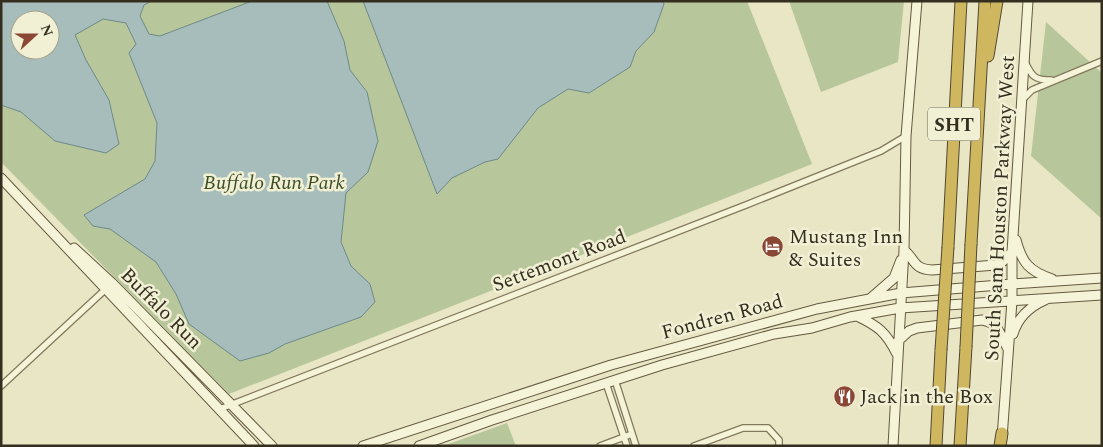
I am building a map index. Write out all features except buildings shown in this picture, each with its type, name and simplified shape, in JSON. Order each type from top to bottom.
[{"type":"highway","name":"SHT","points":[[935,446],[961,1]]},
{"type":"highway","name":"SHT","points":[[960,446],[985,1]]},
{"type":"highway","points":[[978,114],[997,1]]},
{"type":"highway","points":[[1001,446],[1002,433]]},
{"type":"main road","points":[[893,446],[904,250],[906,136],[917,1]]},
{"type":"main road","name":"South Sam Houston Parkway West","points":[[1002,433],[1012,301],[1012,252],[1028,1]]},
{"type":"main road","name":"Buffalo Run","points":[[1,178],[109,286],[233,404],[272,446]]},
{"type":"main road","points":[[1014,233],[1019,250],[1027,265],[1039,274],[1057,281]]},
{"type":"main road","points":[[904,250],[918,267],[932,270],[996,265],[1012,252]]},
{"type":"main road","points":[[870,299],[894,278],[904,250]]},
{"type":"main road","name":"Fondren Road","points":[[363,446],[383,443],[487,405],[606,367],[771,320],[817,309],[901,293],[1102,278]]},
{"type":"main road","name":"Buffalo Run","points":[[109,286],[251,444]]},
{"type":"main road","name":"Fondren Road","points":[[419,446],[611,381],[774,334],[812,328],[857,316],[900,308],[1102,295]]},
{"type":"main road","points":[[1008,349],[1017,323],[1023,315],[1048,299]]},
{"type":"main road","points":[[857,316],[874,324],[884,332],[898,355]]},
{"type":"main road","points":[[771,320],[774,334]]},
{"type":"main road","points":[[898,341],[909,331],[917,328],[982,320],[996,325],[1008,349]]},
{"type":"main road","points":[[606,367],[611,381]]},
{"type":"main road","points":[[487,405],[492,420]]},
{"type":"street","points":[[1023,99],[1032,90],[1102,61]]},
{"type":"street","points":[[1024,62],[1037,79],[1054,80]]},
{"type":"street","name":"Settemont Road","points":[[220,409],[746,205],[881,151],[906,136]]},
{"type":"street","points":[[1,386],[109,286]]},
{"type":"street","points":[[611,381],[636,446]]},
{"type":"street","points":[[611,381],[627,446]]},
{"type":"street","points":[[694,446],[743,428],[768,428],[779,440],[779,446]]},
{"type":"street","points":[[600,446],[632,434]]},
{"type":"green space","name":"Buffalo Run Park","points":[[1,1],[747,1],[812,164],[229,394],[1,162]]},
{"type":"green space","points":[[789,1],[904,1],[898,62],[821,92]]},
{"type":"green space","points":[[1046,22],[1102,73],[1102,219],[1031,156]]},
{"type":"green space","points":[[507,423],[516,446],[443,446]]},
{"type":"water","points":[[1,1],[152,1],[144,5],[140,16],[149,34],[160,36],[252,1],[327,1],[344,41],[350,70],[367,92],[378,141],[368,172],[346,193],[341,242],[351,266],[370,284],[375,302],[361,317],[285,344],[269,353],[240,361],[189,324],[176,294],[156,262],[110,229],[93,226],[84,215],[145,179],[155,161],[157,123],[129,53],[136,44],[126,23],[103,19],[75,35],[86,60],[109,100],[119,144],[106,153],[55,141],[21,112],[1,105]]},
{"type":"water","points":[[363,1],[663,1],[664,4],[654,32],[636,51],[630,67],[589,93],[568,89],[538,108],[498,159],[485,162],[452,178],[437,194]]},
{"type":"place","name":"Mustang Inn & Suites","points":[[773,247]]},
{"type":"place","name":"Jack in the Box","points":[[844,396]]}]
